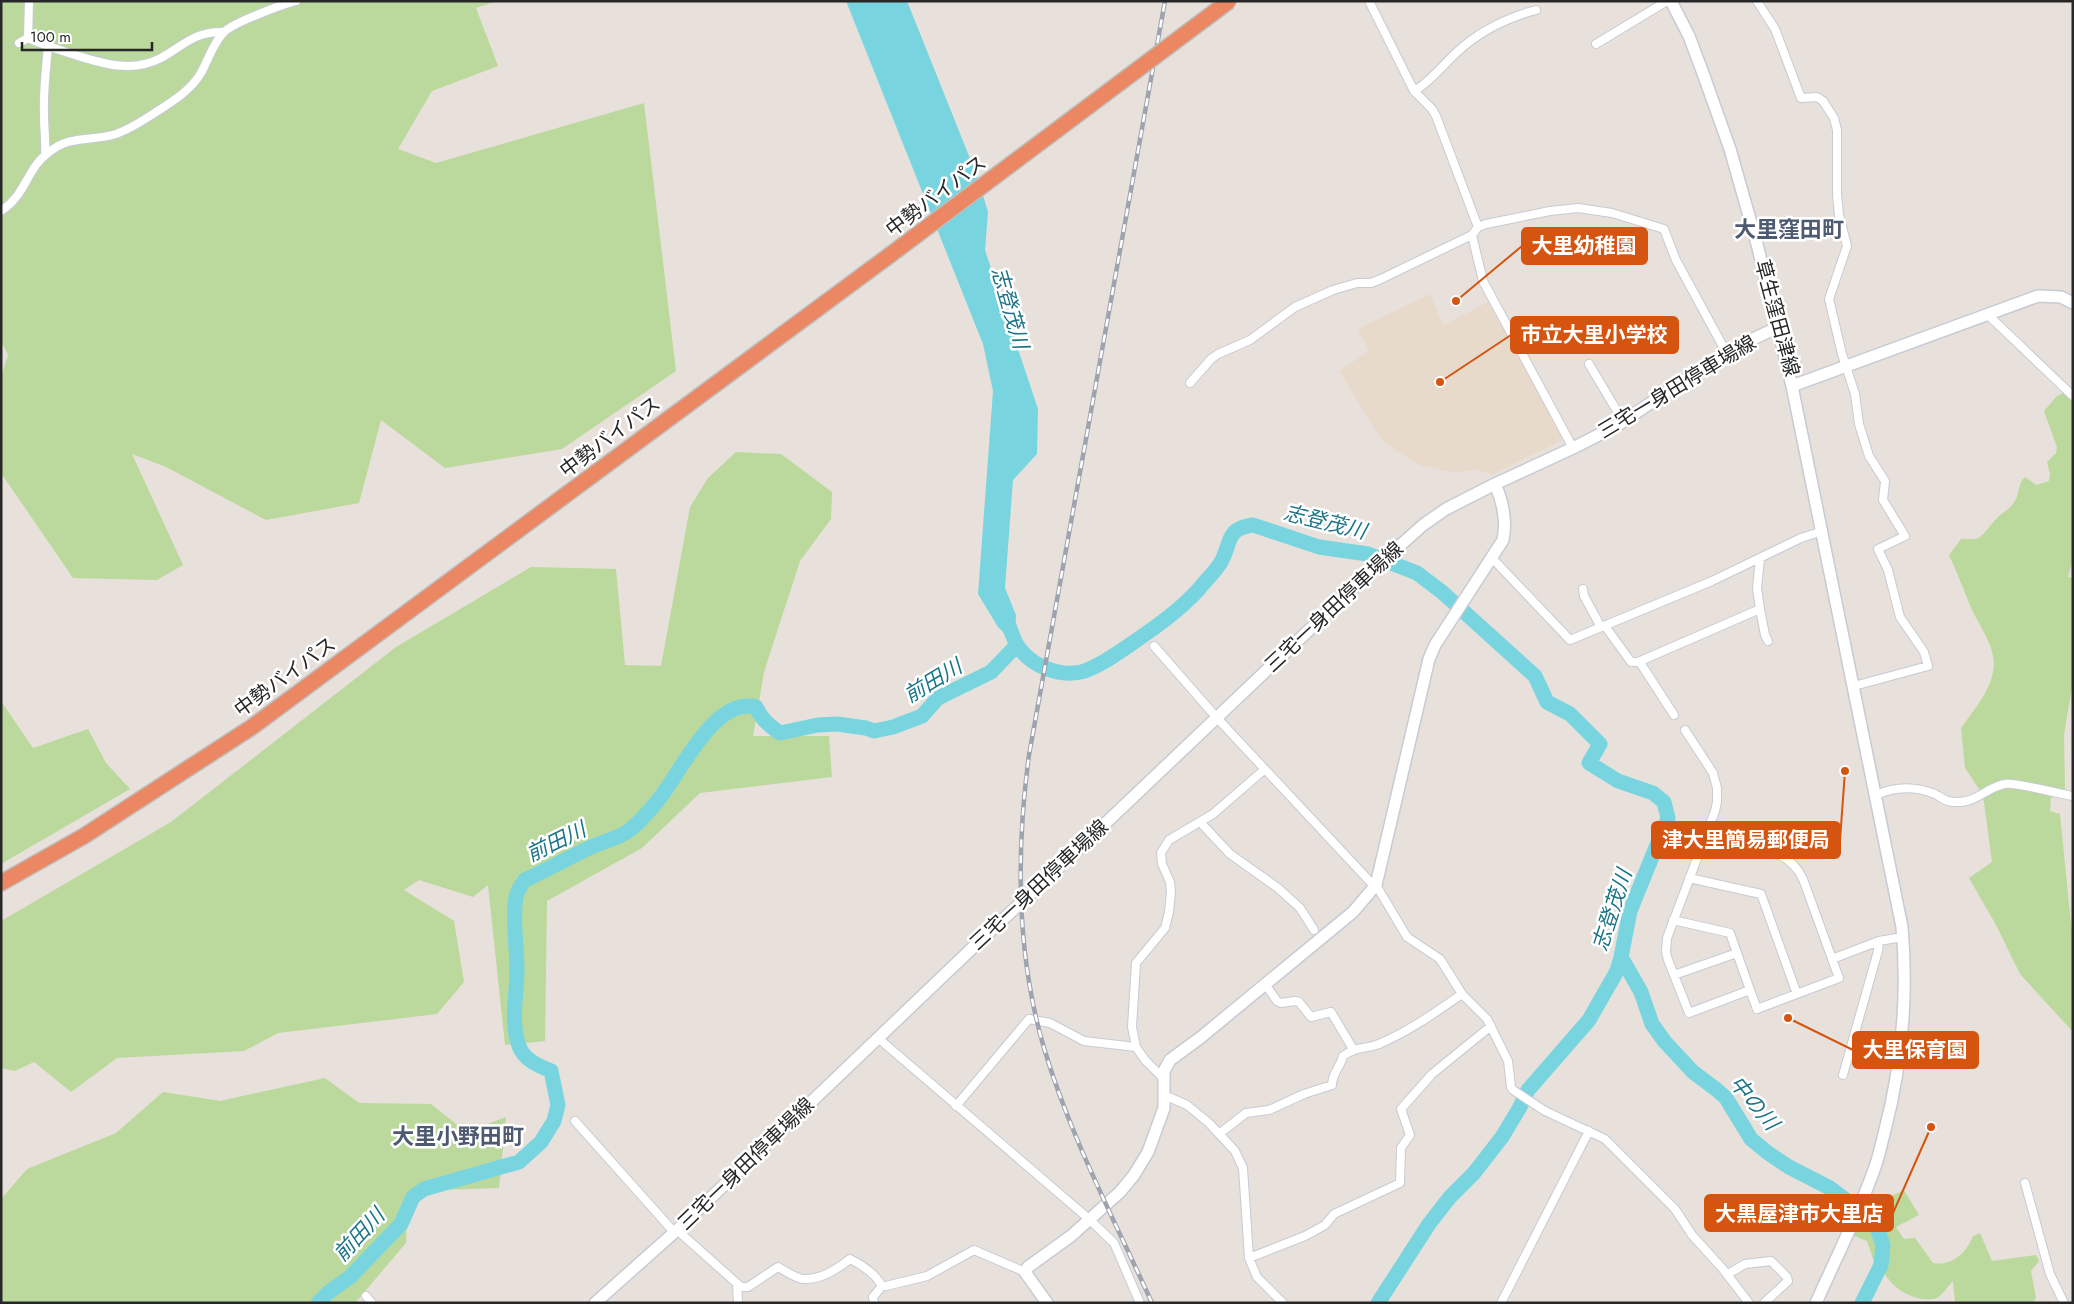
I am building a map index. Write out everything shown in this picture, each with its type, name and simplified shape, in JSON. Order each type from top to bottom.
[{"type":"highway","name":"中勢バイパス","points":[[1,882],[84,836],[252,727],[890,255],[1228,1]]},
{"type":"main road","name":"草生窪田津線","points":[[1671,1],[1701,68],[1730,149],[1757,244],[1792,386],[2038,296],[2061,297],[2073,303]]},
{"type":"main road","name":"三宅一身田停車場線","points":[[595,1303],[676,1231],[986,935],[1367,575],[1423,525],[1446,509],[1573,448],[1623,421],[1726,352],[1778,328]]},
{"type":"main road","points":[[1792,386],[1876,795],[1903,937],[1903,1040],[1890,1112],[1876,1165],[1816,1303]]},
{"type":"main road","points":[[1048,1303],[1025,1272],[1028,1267],[1071,1236],[1120,1192],[1140,1167],[1164,1108],[1164,1071],[1167,1064],[1175,1055],[1200,1038],[1353,912],[1375,886],[1424,675],[1435,644],[1503,540],[1505,530],[1503,503],[1495,484]]},
{"type":"street","points":[[28,38],[30,1]]},
{"type":"street","points":[[28,38],[48,47],[101,63],[131,67],[157,59],[200,34],[224,32],[270,9],[296,1]]},
{"type":"street","points":[[1369,1],[1414,91],[1432,109],[1436,116],[1478,227]]},
{"type":"street","points":[[1596,44],[1667,1]]},
{"type":"street","points":[[1757,1],[1775,29],[1801,98],[1817,97],[1823,100],[1834,118],[1838,151],[1837,194],[1839,215],[1847,246],[1829,299],[1855,394],[1859,424],[1869,456],[1885,481],[1883,500],[1905,536],[1878,549],[1888,570],[1900,617],[1924,652],[1928,666],[1854,686]]},
{"type":"street","points":[[1414,91],[1465,45],[1492,26],[1512,17],[1536,10]]},
{"type":"street","points":[[1,211],[19,196],[45,155],[66,142],[75,139],[116,134],[146,118],[178,97],[200,75],[224,32]]},
{"type":"street","points":[[19,43],[28,38]]},
{"type":"street","points":[[45,155],[44,94],[48,47]]},
{"type":"street","points":[[1190,383],[1218,354],[1250,340],[1295,307],[1333,290],[1357,283],[1374,282],[1472,235],[1478,227],[1506,219],[1578,208],[1612,213],[1661,227],[1666,231],[1676,260],[1726,352]]},
{"type":"street","points":[[1472,235],[1483,281],[1573,448]]},
{"type":"street","points":[[1987,314],[2073,396]]},
{"type":"street","points":[[1589,364],[1623,421]]},
{"type":"street","points":[[2064,388],[2073,386]]},
{"type":"street","points":[[1492,558],[1570,640],[1760,559],[1800,538],[1822,530]]},
{"type":"street","points":[[1760,559],[1757,588],[1765,635],[1768,641]]},
{"type":"street","points":[[1583,588],[1584,596],[1603,626],[1631,662],[1638,662],[1760,609]]},
{"type":"street","points":[[1154,646],[1217,718],[1375,886],[1407,937],[1440,959],[1462,994],[1487,1019],[1491,1026],[1508,1061],[1511,1087],[1533,1103],[1605,1139],[1676,1209],[1692,1235],[1728,1274],[1749,1303]]},
{"type":"street","points":[[1638,662],[1642,664],[1674,715]]},
{"type":"street","points":[[1685,730],[1708,764],[1716,781],[1718,794],[1716,811],[1667,938],[1666,952],[1689,1012],[1750,990]]},
{"type":"street","points":[[1164,1079],[1136,1047],[1132,1027],[1136,963],[1165,928],[1169,912],[1170,882],[1162,864],[1161,853],[1173,837],[1201,823],[1265,769]]},
{"type":"street","points":[[1876,795],[1884,791],[1908,787],[1919,788],[1940,796],[1947,801],[1964,801],[1977,799],[1990,790],[2006,784],[2073,796]]},
{"type":"street","points":[[1201,823],[1230,854],[1286,894],[1297,908],[1300,908],[1314,930]]},
{"type":"street","points":[[1673,920],[1730,933],[1758,1009],[1839,978],[1803,879],[1792,863],[1774,852],[1705,836]]},
{"type":"street","points":[[1689,878],[1761,894],[1798,994]]},
{"type":"street","points":[[1832,959],[1879,942],[1903,937]]},
{"type":"street","points":[[1843,1075],[1878,952],[1879,942]]},
{"type":"street","points":[[1674,975],[1737,953]]},
{"type":"street","points":[[1265,984],[1277,1001],[1281,1003],[1295,1000],[1299,1002],[1311,1017],[1331,1012],[1352,1049]]},
{"type":"street","points":[[1219,1134],[1246,1113],[1269,1110],[1304,1094],[1332,1085],[1332,1076],[1341,1065],[1343,1056],[1352,1049],[1380,1044],[1421,1021],[1462,994]]},
{"type":"street","points":[[956,1106],[1029,1019],[1050,1023],[1084,1041],[1136,1047]]},
{"type":"street","points":[[1249,1258],[1305,1236],[1326,1225],[1334,1214],[1400,1183],[1402,1148],[1410,1135],[1401,1109],[1432,1074],[1491,1026]]},
{"type":"street","points":[[878,1038],[1089,1219],[1114,1243],[1140,1303]]},
{"type":"street","points":[[1164,1094],[1187,1106],[1209,1123],[1235,1151],[1243,1168],[1249,1258],[1257,1277],[1283,1303]]},
{"type":"street","points":[[575,1121],[676,1231],[741,1287],[748,1287],[778,1267],[802,1279],[832,1273],[850,1259],[862,1265],[878,1279],[882,1286]]},
{"type":"street","points":[[1501,1303],[1589,1131]]},
{"type":"street","points":[[2025,1183],[2050,1274],[2064,1303]]},
{"type":"street","points":[[874,1303],[872,1297],[882,1286],[927,1276],[974,1250],[1025,1272]]},
{"type":"street","points":[[1728,1274],[1745,1264],[1772,1261],[1787,1277],[1788,1281],[1764,1303]]},
{"type":"street","points":[[737,1284],[738,1303]]},
{"type":"street","points":[[366,1296],[372,1303]]},
{"type":"shaded area","points":[[1430,294],[1443,325],[1488,302],[1491,308],[1495,308],[1565,439],[1492,475],[1475,469],[1455,473],[1420,465],[1381,439],[1339,371],[1369,351],[1358,329]]},
{"type":"green space","points":[[1,1],[497,1],[476,8],[498,66],[432,91],[398,149],[436,163],[644,103],[676,371],[562,449],[445,468],[381,420],[359,503],[266,520],[166,467],[132,454],[183,565],[157,580],[73,578],[1,473],[1,377],[8,355],[1,340]]},
{"type":"green space","points":[[2073,388],[2073,559],[2068,577],[2073,578],[2073,681],[2064,735],[2065,790],[2051,798],[2050,811],[2060,814],[2073,944],[2073,1032],[2020,974],[1996,925],[1969,878],[1992,862],[1983,795],[1965,768],[1961,728],[1988,687],[1994,664],[1991,647],[1971,608],[1949,555],[1961,539],[1980,537],[2010,507],[2016,499],[2021,482],[2025,477],[2036,485],[2049,481],[2050,474],[2047,462],[2056,453],[2057,447],[2044,411],[2057,396]]},
{"type":"green space","points":[[736,452],[781,454],[832,492],[831,519],[800,561],[764,672],[753,736],[829,736],[832,777],[700,793],[642,848],[547,901],[545,1041],[505,1045],[488,885],[473,897],[419,880],[404,890],[454,921],[464,982],[437,1014],[278,1033],[244,1051],[117,1058],[71,1092],[34,1062],[15,1071],[1,1068],[1,921],[171,822],[396,647],[531,567],[616,569],[625,665],[661,666],[690,507],[708,478]]},
{"type":"green space","points":[[1,701],[33,748],[88,729],[106,763],[130,789],[1,864]]},
{"type":"green space","points":[[325,1078],[359,1103],[431,1104],[466,1132],[506,1117],[499,1188],[408,1191],[406,1243],[355,1303],[1,1303],[1,1199],[27,1169],[116,1133],[163,1092],[220,1101]]},
{"type":"green space","points":[[1904,1190],[1919,1215],[1896,1227],[1904,1239],[1915,1238],[1933,1263],[1946,1263],[1958,1257],[1967,1248],[1973,1236],[1980,1233],[1992,1261],[2036,1255],[2039,1261],[2031,1271],[2036,1298],[2032,1303],[1955,1303],[1953,1281],[1937,1298],[1921,1299],[1906,1294],[1899,1289],[1884,1272],[1870,1298],[1865,1295],[1875,1265],[1867,1241],[1852,1235],[1869,1196],[1883,1200]]},
{"type":"water","points":[[846,1],[907,1],[977,176],[988,212],[985,250],[1038,409],[1037,454],[1013,480],[1005,588],[1016,615],[1014,643],[998,627],[978,594],[993,391],[983,344]]},
{"type":"waterway","name":"志登茂川","points":[[1007,620],[1017,645],[1022,652],[1037,664],[1063,673],[1081,672],[1115,655],[1160,624],[1184,604],[1219,566],[1233,533],[1244,527],[1253,525],[1319,547],[1368,554],[1417,573],[1442,592],[1535,676],[1547,702],[1570,714],[1600,744],[1589,763],[1618,781],[1653,793],[1664,802],[1668,818],[1630,911],[1617,971],[1589,1020],[1528,1090],[1502,1137],[1474,1173],[1450,1197],[1429,1224],[1378,1303]]},
{"type":"waterway","name":"前田川","points":[[318,1303],[329,1292],[350,1277],[401,1224],[413,1197],[424,1189],[519,1162],[541,1142],[554,1121],[558,1105],[551,1071],[532,1062],[524,1055],[516,1037],[517,970],[515,906],[520,886],[525,880],[631,829],[659,799],[700,739],[726,713],[741,707],[756,707],[766,722],[780,733],[818,725],[837,724],[874,731],[893,727],[922,716],[938,698],[991,672],[1017,645]]},
{"type":"waterway","name":"中の川","points":[[1621,957],[1641,992],[1652,1024],[1665,1042],[1693,1072],[1726,1098],[1751,1139],[1789,1167],[1830,1188],[1866,1215],[1877,1228],[1883,1245],[1881,1265],[1862,1303]]},
{"type":"railway","points":[[1152,1303],[1066,1113],[1044,1048],[1028,976],[1021,902],[1021,865],[1022,828],[1029,755],[1165,1]]},
{"type":"place","name":"大里幼稚園","points":[[1456,301]]},
{"type":"place","name":"市立大里小学校","points":[[1440,382]]},
{"type":"place","name":"津大里簡易郵便局","points":[[1845,771]]},
{"type":"place","name":"大里保育園","points":[[1788,1018]]},
{"type":"place","name":"大黒屋津市大里店","points":[[1931,1127]]},
{"type":"district","name":"大里窪田町","points":[[1789,229]]},
{"type":"district","name":"大里小野田町","points":[[458,1136]]}]
